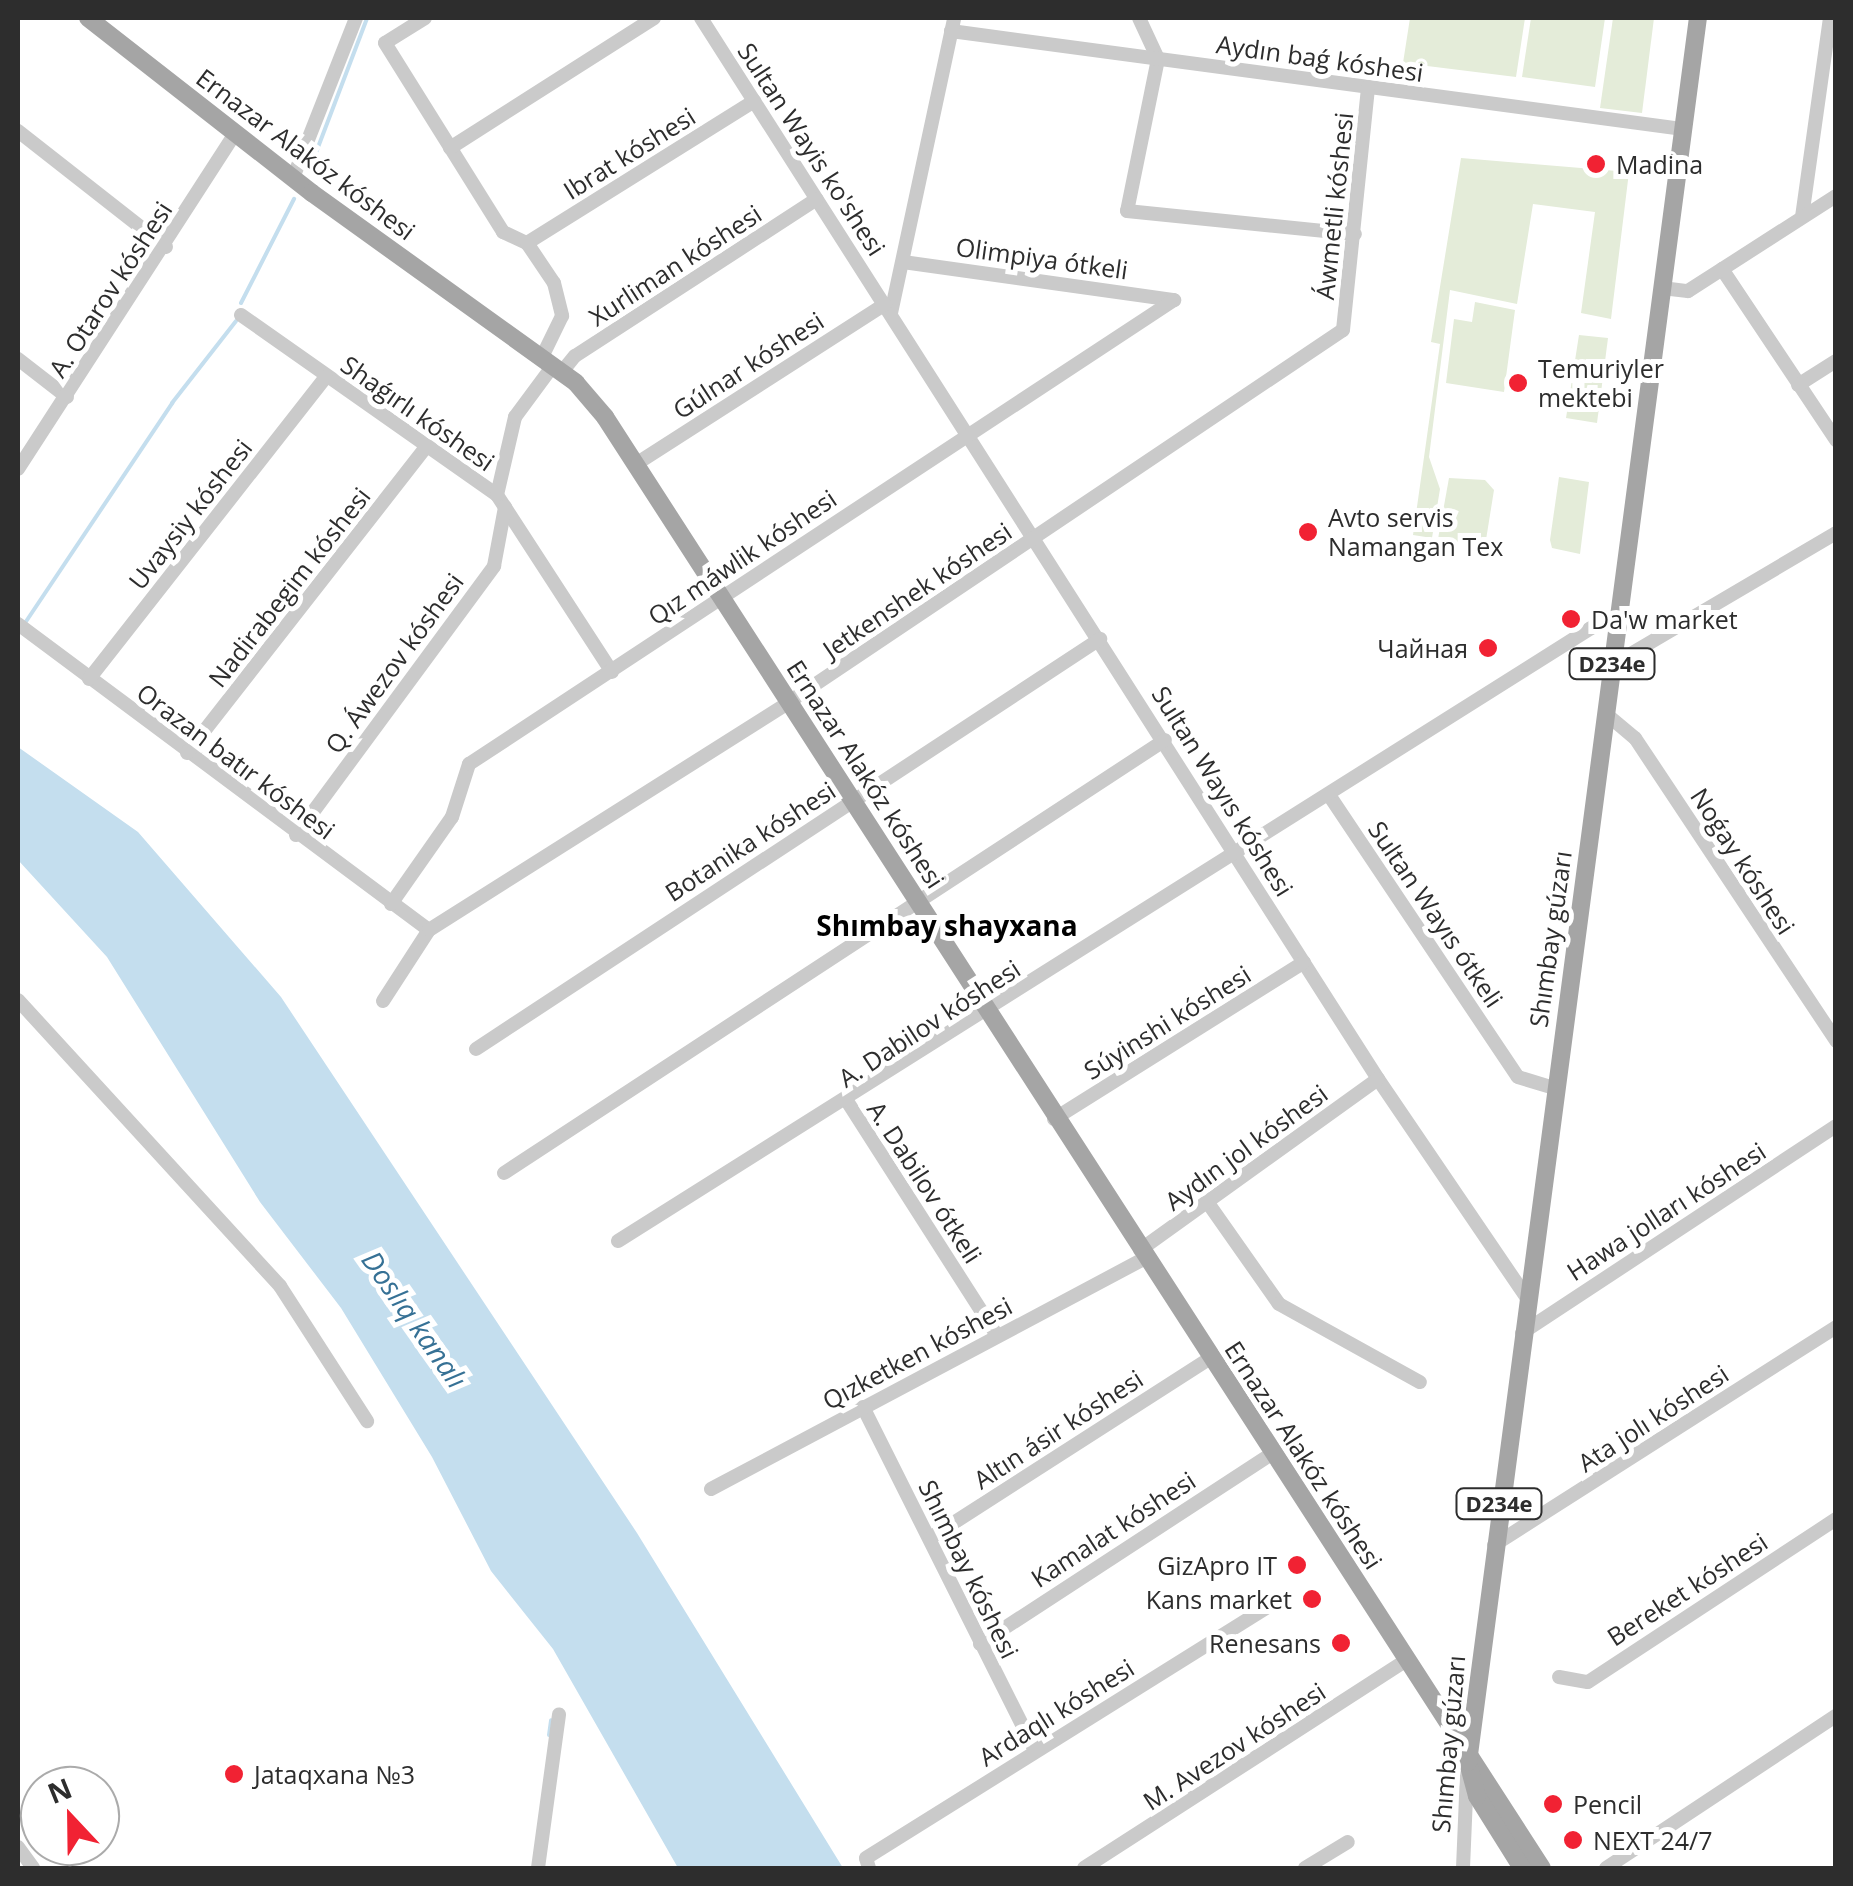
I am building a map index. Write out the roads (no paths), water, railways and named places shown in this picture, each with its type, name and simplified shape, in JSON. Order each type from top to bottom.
[{"type":"main road","name":"Ernazar Alakóz kóshesi","points":[[88,18],[293,178],[551,366],[605,416],[1054,1119],[1408,1660],[1468,1762],[1542,1868]]},
{"type":"main road","name":"Shımbay gúzarı","points":[[1468,1762],[1698,18]]},
{"type":"main road","name":"Ernazar Alakóz kóshesi","points":[[1468,1762],[1477,1796],[1522,1868]]},
{"type":"street","points":[[293,178],[356,18]]},
{"type":"street","points":[[425,18],[385,42],[503,232],[527,243],[554,283],[562,316],[551,366]]},
{"type":"street","points":[[450,148],[654,18]]},
{"type":"street","name":"Sultan Wayis ko'shesi","points":[[701,18],[888,309]]},
{"type":"street","points":[[1139,18],[1158,59],[1127,211],[1355,234]]},
{"type":"street","points":[[1802,217],[1830,18]]},
{"type":"street","points":[[888,309],[904,262],[952,24]]},
{"type":"street","name":"Aydın baǵ kóshesi","points":[[952,24],[1158,59],[1683,129]]},
{"type":"street","name":"Áwmetli kóshesi","points":[[1343,330],[1368,87]]},
{"type":"street","name":"Ibrat kóshesi","points":[[527,243],[754,100]]},
{"type":"street","points":[[18,131],[166,246]]},
{"type":"street","name":"A. Otarov kóshesi","points":[[18,469],[166,246],[236,132]]},
{"type":"street","points":[[1662,288],[1688,290],[1836,196]]},
{"type":"street","name":"Xurliman kóshesi","points":[[551,366],[575,356],[817,199]]},
{"type":"street","name":"Olimpiya ótkeli","points":[[904,262],[1174,300]]},
{"type":"street","points":[[1722,269],[1836,440]]},
{"type":"street","name":"Qız máwlik kóshesi","points":[[392,904],[452,817],[469,764],[967,432],[1174,300]]},
{"type":"street","name":"Sultan Wayıs kóshesi","points":[[888,309],[1378,1079],[1527,1298]]},
{"type":"street","name":"Gúlnar kóshesi","points":[[636,464],[888,309]]},
{"type":"street","name":"Shaǵırlı kóshesi","points":[[241,315],[501,501],[612,672]]},
{"type":"street","name":"Jetkenshek kóshesi","points":[[383,1001],[429,930],[789,702],[1343,330]]},
{"type":"street","points":[[18,359],[67,396]]},
{"type":"street","points":[[1798,385],[1836,360]]},
{"type":"street","name":"Q. Áwezov kóshesi","points":[[296,836],[494,566],[515,417],[551,366]]},
{"type":"street","name":"Uvaysiy kóshesi","points":[[89,679],[326,376]]},
{"type":"street","name":"Nadirabegim kóshesi","points":[[188,753],[425,448]]},
{"type":"street","points":[[1612,665],[1836,533]]},
{"type":"street","name":"A. Dabilov kóshesi","points":[[618,1242],[848,1102],[1591,628],[1618,618]]},
{"type":"street","name":"Orazan batır kóshesi","points":[[18,624],[296,836],[429,930]]},
{"type":"street","name":"Botanika kóshesi","points":[[476,1049],[1100,639]]},
{"type":"street","name":"Noǵay kóshesi","points":[[1605,714],[1635,738],[1836,1042]]},
{"type":"street","points":[[504,1172],[920,904],[1165,740]]},
{"type":"street","name":"Sultan Wayıs ótkeli","points":[[1329,794],[1518,1077],[1555,1088]]},
{"type":"street","name":"Súyinshi kóshesi","points":[[1054,1119],[1304,962]]},
{"type":"street","points":[[18,1000],[280,1286],[367,1421]]},
{"type":"street","name":"Aydın jol kóshesi","points":[[1142,1254],[1378,1079]]},
{"type":"street","name":"A. Dabilov ótkeli","points":[[848,1102],[998,1336]]},
{"type":"street","name":"Hawa jolları kóshesi","points":[[1522,1333],[1836,1126]]},
{"type":"street","points":[[1208,1204],[1279,1304],[1420,1382]]},
{"type":"street","name":"Qızketken kóshesi","points":[[712,1489],[1142,1254]]},
{"type":"street","name":"Ata jolı kóshesi","points":[[1494,1545],[1836,1327]]},
{"type":"street","name":"Altın ásir kóshesi","points":[[930,1538],[1210,1358]]},
{"type":"street","name":"Shımbay kóshesi","points":[[863,1407],[1034,1751]]},
{"type":"street","name":"Kamalat kóshesi","points":[[980,1644],[1272,1454]]},
{"type":"street","name":"Bereket kóshesi","points":[[1559,1677],[1588,1682],[1836,1519]]},
{"type":"street","name":"Ardaqlı kóshesi","points":[[868,1863],[1034,1751],[1270,1606]]},
{"type":"street","name":"M. Avezov kóshesi","points":[[1084,1868],[1408,1660]]},
{"type":"street","points":[[538,1868],[559,1714]]},
{"type":"street","points":[[1606,1868],[1836,1716]]},
{"type":"street","name":"Shımbay gúzarı","points":[[1463,1868],[1468,1762]]},
{"type":"street","points":[[1305,1868],[1348,1842]]},
{"type":"street","points":[[18,1847],[33,1868]]},
{"type":"water","name":"Doslıq kanalı","points":[[18,747],[138,832],[281,997],[637,1533],[843,1868],[678,1868],[553,1649],[491,1571],[432,1457],[341,1308],[260,1202],[107,957],[18,860]]},
{"type":"waterway","points":[[309,171],[367,18]]},
{"type":"waterway","points":[[241,303],[294,199]]},
{"type":"waterway","points":[[25,623],[172,403],[236,321]]},
{"type":"waterway","points":[[549,1735],[551,1720]]},
{"type":"place","name":"Madina","points":[[1596,164]]},
{"type":"place","name":"Temuriyler mektebi","points":[[1518,383]]},
{"type":"place","name":"Avto servis Namangan Tex","points":[[1308,532]]},
{"type":"place","name":"Da'w market","points":[[1571,619]]},
{"type":"place","name":"Чайная","points":[[1488,648]]},
{"type":"place","name":"GizApro IT","points":[[1297,1565]]},
{"type":"place","name":"Kans market","points":[[1312,1599]]},
{"type":"place","name":"Renesans","points":[[1341,1643]]},
{"type":"place","name":"Jataqxana №3","points":[[234,1774]]},
{"type":"place","name":"Pencil","points":[[1553,1804]]},
{"type":"place","name":"NEXT 24/7","points":[[1573,1840]]},
{"type":"district","name":"Shımbay shayxana","points":[[947,925]]}]
